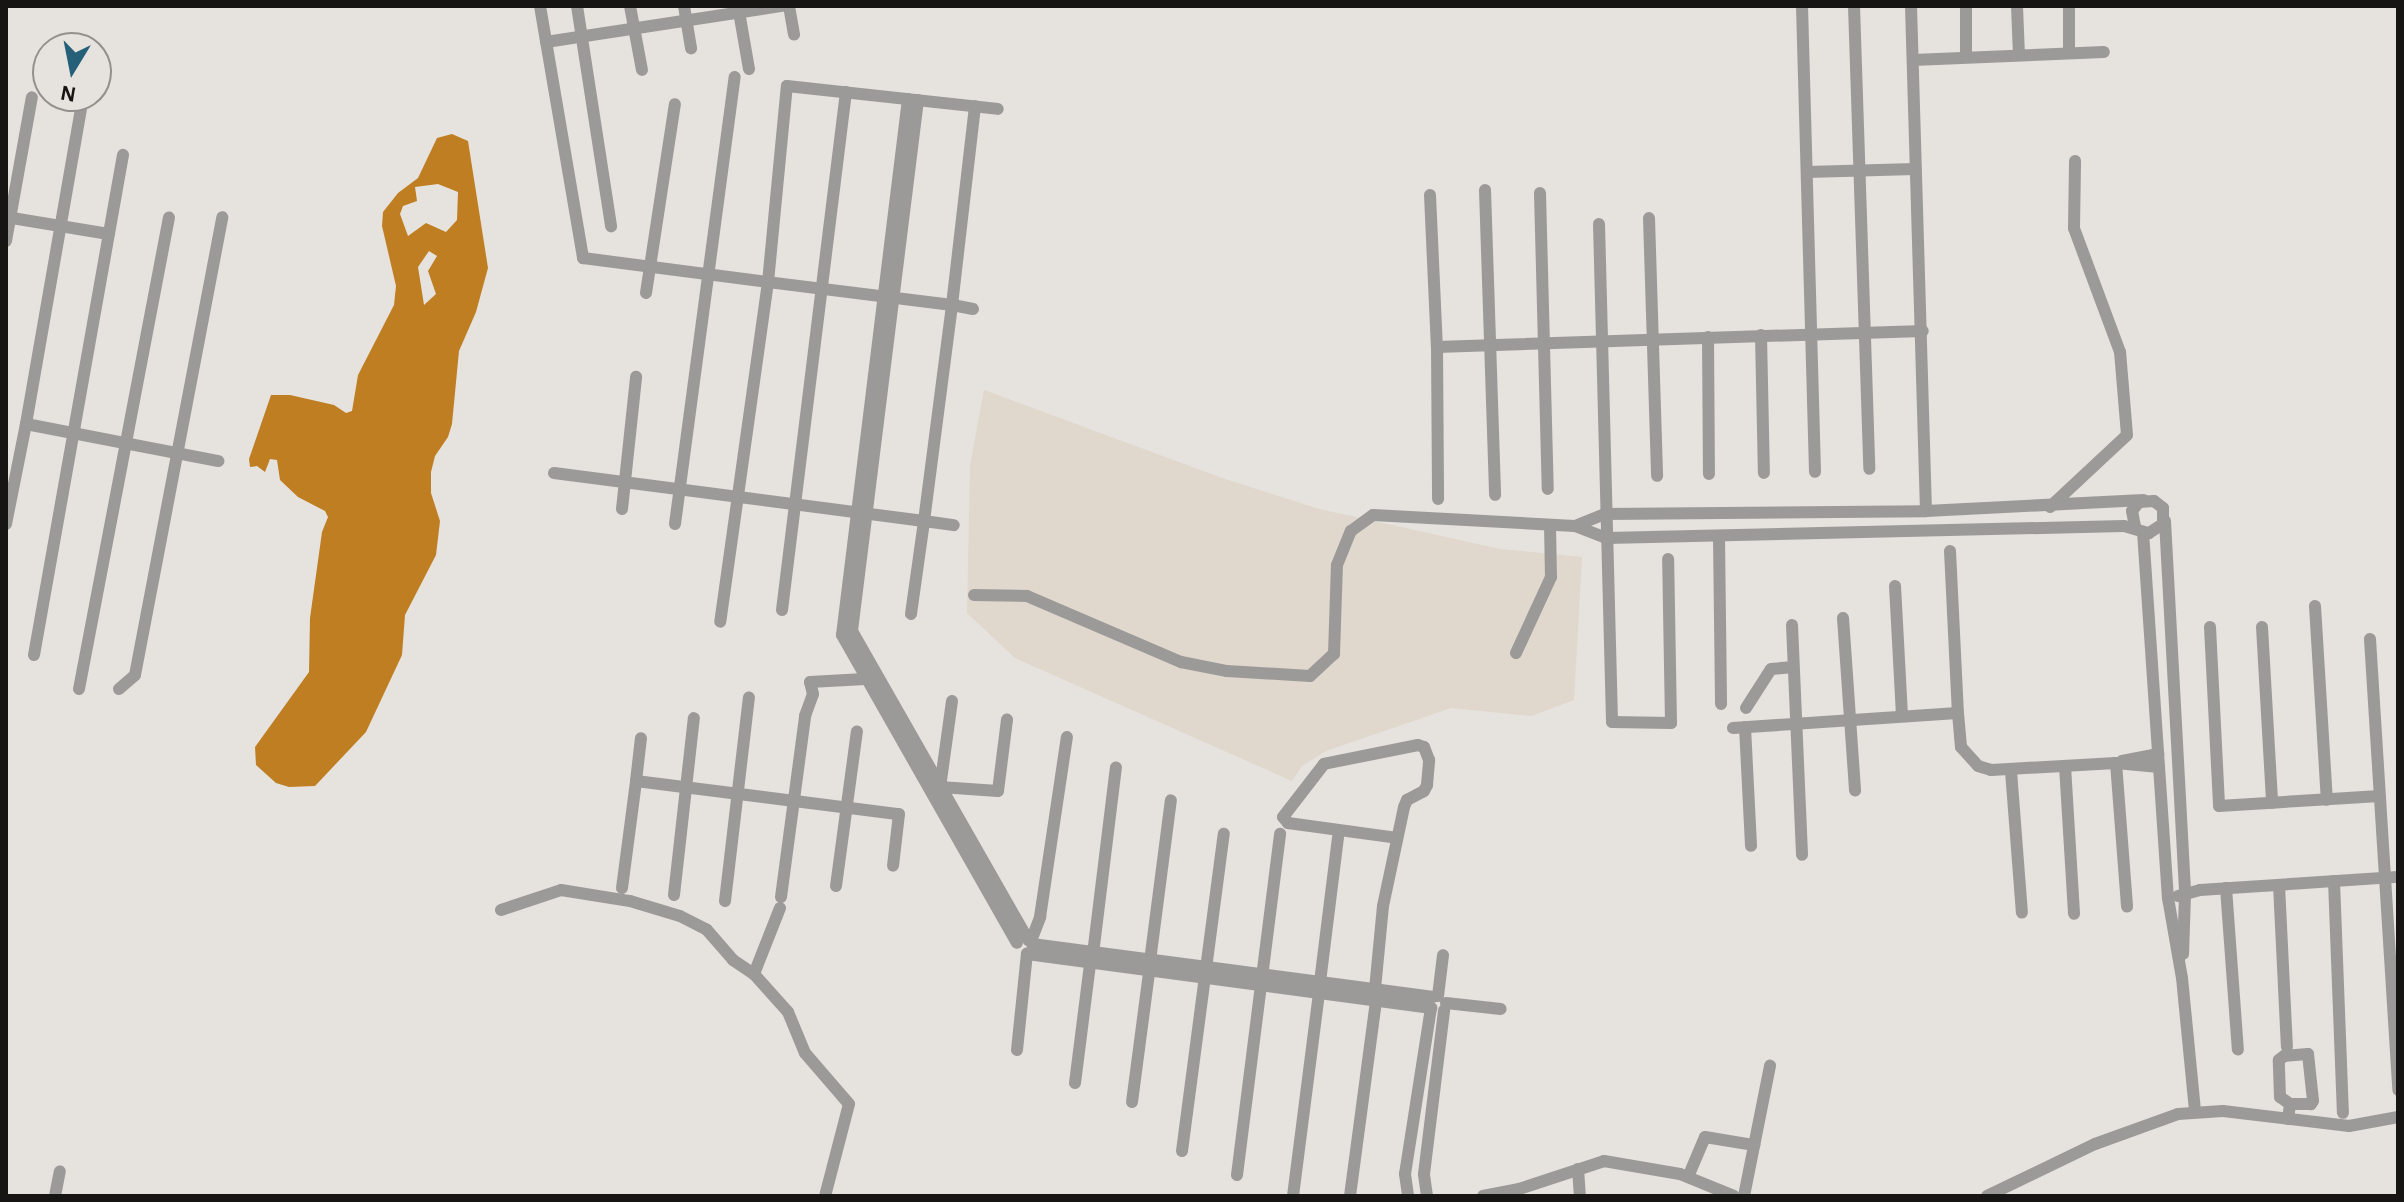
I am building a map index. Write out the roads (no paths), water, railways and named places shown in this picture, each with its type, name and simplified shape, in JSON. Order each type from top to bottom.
[{"type":"street","points":[[540,6],[583,258],[595,262],[888,296],[973,309]]},
{"type":"street","points":[[577,6],[611,226]]},
{"type":"street","points":[[630,6],[642,70]]},
{"type":"street","points":[[684,6],[691,48]]},
{"type":"street","points":[[546,42],[686,21],[738,9],[782,6]]},
{"type":"street","points":[[789,6],[794,35]]},
{"type":"street","points":[[1802,6],[1815,472]]},
{"type":"street","points":[[1854,6],[1869,469]]},
{"type":"street","points":[[1911,6],[1926,511]]},
{"type":"street","points":[[1966,6],[1966,57]]},
{"type":"street","points":[[2017,6],[2019,55]]},
{"type":"street","points":[[2069,6],[2069,53]]},
{"type":"street","points":[[738,9],[749,69]]},
{"type":"street","points":[[1913,60],[2104,52]]},
{"type":"street","points":[[675,524],[735,77]]},
{"type":"street","points":[[720,622],[768,282],[787,86],[998,109]]},
{"type":"street","points":[[782,610],[846,92]]},
{"type":"street","points":[[6,241],[32,97]]},
{"type":"street","points":[[913,100],[861,512],[842,635],[865,679],[1027,945],[1091,959],[1501,1009]]},
{"type":"street","points":[[646,293],[675,104]]},
{"type":"street","points":[[911,614],[975,106]]},
{"type":"street","points":[[6,524],[81,112]]},
{"type":"street","points":[[34,655],[76,434],[123,155]]},
{"type":"street","points":[[2050,507],[2127,435],[2120,352],[2074,228],[2075,161]]},
{"type":"street","points":[[1807,172],[1915,169]]},
{"type":"street","points":[[1485,190],[1495,495]]},
{"type":"street","points":[[1540,193],[1548,489]]},
{"type":"street","points":[[1430,195],[1437,347],[1438,499]]},
{"type":"street","points":[[8,217],[109,234]]},
{"type":"street","points":[[119,689],[135,675],[222,217]]},
{"type":"street","points":[[79,689],[169,218]]},
{"type":"street","points":[[1649,218],[1657,476]]},
{"type":"street","points":[[1599,224],[1612,722],[1671,723],[1668,559]]},
{"type":"street","points":[[1437,347],[1923,331]]},
{"type":"street","points":[[1761,335],[1764,473]]},
{"type":"street","points":[[1708,337],[1709,474]]},
{"type":"street","points":[[622,509],[636,377]]},
{"type":"street","points":[[26,424],[218,461]]},
{"type":"street","points":[[554,473],[954,525]]},
{"type":"street","points":[[2144,500],[2132,511],[2139,529],[2168,898],[2182,978],[2195,1111]]},
{"type":"street","points":[[1575,526],[1605,514],[1926,511],[2144,500],[2159,504],[2165,519],[2185,895],[2182,978]]},
{"type":"street","points":[[861,512],[854,637],[1027,945]]},
{"type":"street","points":[[1759,513],[1760,537]]},
{"type":"street","points":[[974,595],[1027,596],[1181,662],[1227,671],[1310,676],[1334,654],[1337,565],[1351,531],[1373,515],[1575,526],[1607,538],[2159,529],[2165,519]]},
{"type":"street","points":[[1516,653],[1551,577],[1550,526]]},
{"type":"street","points":[[1719,537],[1721,704]]},
{"type":"street","points":[[1950,551],[1958,713],[1961,747],[1967,756],[1978,766],[2011,771],[2178,762]]},
{"type":"street","points":[[1895,586],[1902,716]]},
{"type":"street","points":[[2315,606],[2327,800]]},
{"type":"street","points":[[1843,618],[1855,791]]},
{"type":"street","points":[[1792,625],[1802,855]]},
{"type":"street","points":[[2210,627],[2219,806],[2380,796]]},
{"type":"street","points":[[2262,627],[2272,803]]},
{"type":"street","points":[[2370,639],[2380,796],[2392,877],[2398,1090]]},
{"type":"street","points":[[2150,647],[2171,646]]},
{"type":"street","points":[[1746,708],[1771,669],[1793,667]]},
{"type":"street","points":[[754,974],[781,903],[805,716],[813,694],[810,682],[865,679]]},
{"type":"street","points":[[725,901],[749,697]]},
{"type":"street","points":[[940,787],[952,701]]},
{"type":"street","points":[[1751,846],[1739,728],[1958,713]]},
{"type":"street","points":[[674,895],[694,718]]},
{"type":"street","points":[[940,787],[998,791],[1007,720]]},
{"type":"street","points":[[836,886],[857,731]]},
{"type":"street","points":[[1017,1050],[1027,945],[1040,917],[1067,737]]},
{"type":"street","points":[[622,888],[641,738]]},
{"type":"street","points":[[1350,1196],[1376,995],[1383,906],[1405,803],[1424,791],[1429,760],[1422,746],[1324,764],[1283,817],[1288,823],[1397,838]]},
{"type":"street","points":[[2116,763],[2127,907]]},
{"type":"street","points":[[2065,766],[2074,914]]},
{"type":"street","points":[[1075,1083],[1116,767]]},
{"type":"street","points":[[2011,771],[2022,913]]},
{"type":"street","points":[[636,781],[899,814],[893,866]]},
{"type":"street","points":[[1132,1102],[1171,800]]},
{"type":"street","points":[[1182,1151],[1224,834]]},
{"type":"street","points":[[1237,1175],[1280,834]]},
{"type":"street","points":[[1293,1196],[1338,837]]},
{"type":"street","points":[[2168,898],[2226,888],[2392,877]]},
{"type":"street","points":[[2334,881],[2343,1113]]},
{"type":"street","points":[[2279,885],[2287,1047]]},
{"type":"street","points":[[2226,888],[2238,1050]]},
{"type":"street","points":[[501,910],[561,890],[630,901],[680,916],[707,930],[733,960],[754,974],[788,1012],[805,1053],[849,1104],[825,1196]]},
{"type":"street","points":[[1427,1196],[1424,1174],[1443,955]]},
{"type":"street","points":[[1408,1196],[1405,1174],[1439,1003]]},
{"type":"street","points":[[2308,1054],[2313,1101],[2311,1104],[2290,1104],[2280,1097],[2279,1060],[2284,1056],[2308,1054]]},
{"type":"street","points":[[1744,1196],[1770,1066]]},
{"type":"street","points":[[2288,1119],[2290,1104]]},
{"type":"street","points":[[1987,1196],[2134,1128],[2195,1111],[2349,1126],[2398,1117]]},
{"type":"street","points":[[1688,1177],[1705,1137],[1754,1145]]},
{"type":"street","points":[[1483,1196],[1604,1161],[1688,1177],[1734,1196]]},
{"type":"street","points":[[1578,1169],[1580,1196]]},
{"type":"street","points":[[55,1196],[60,1171]]}]
